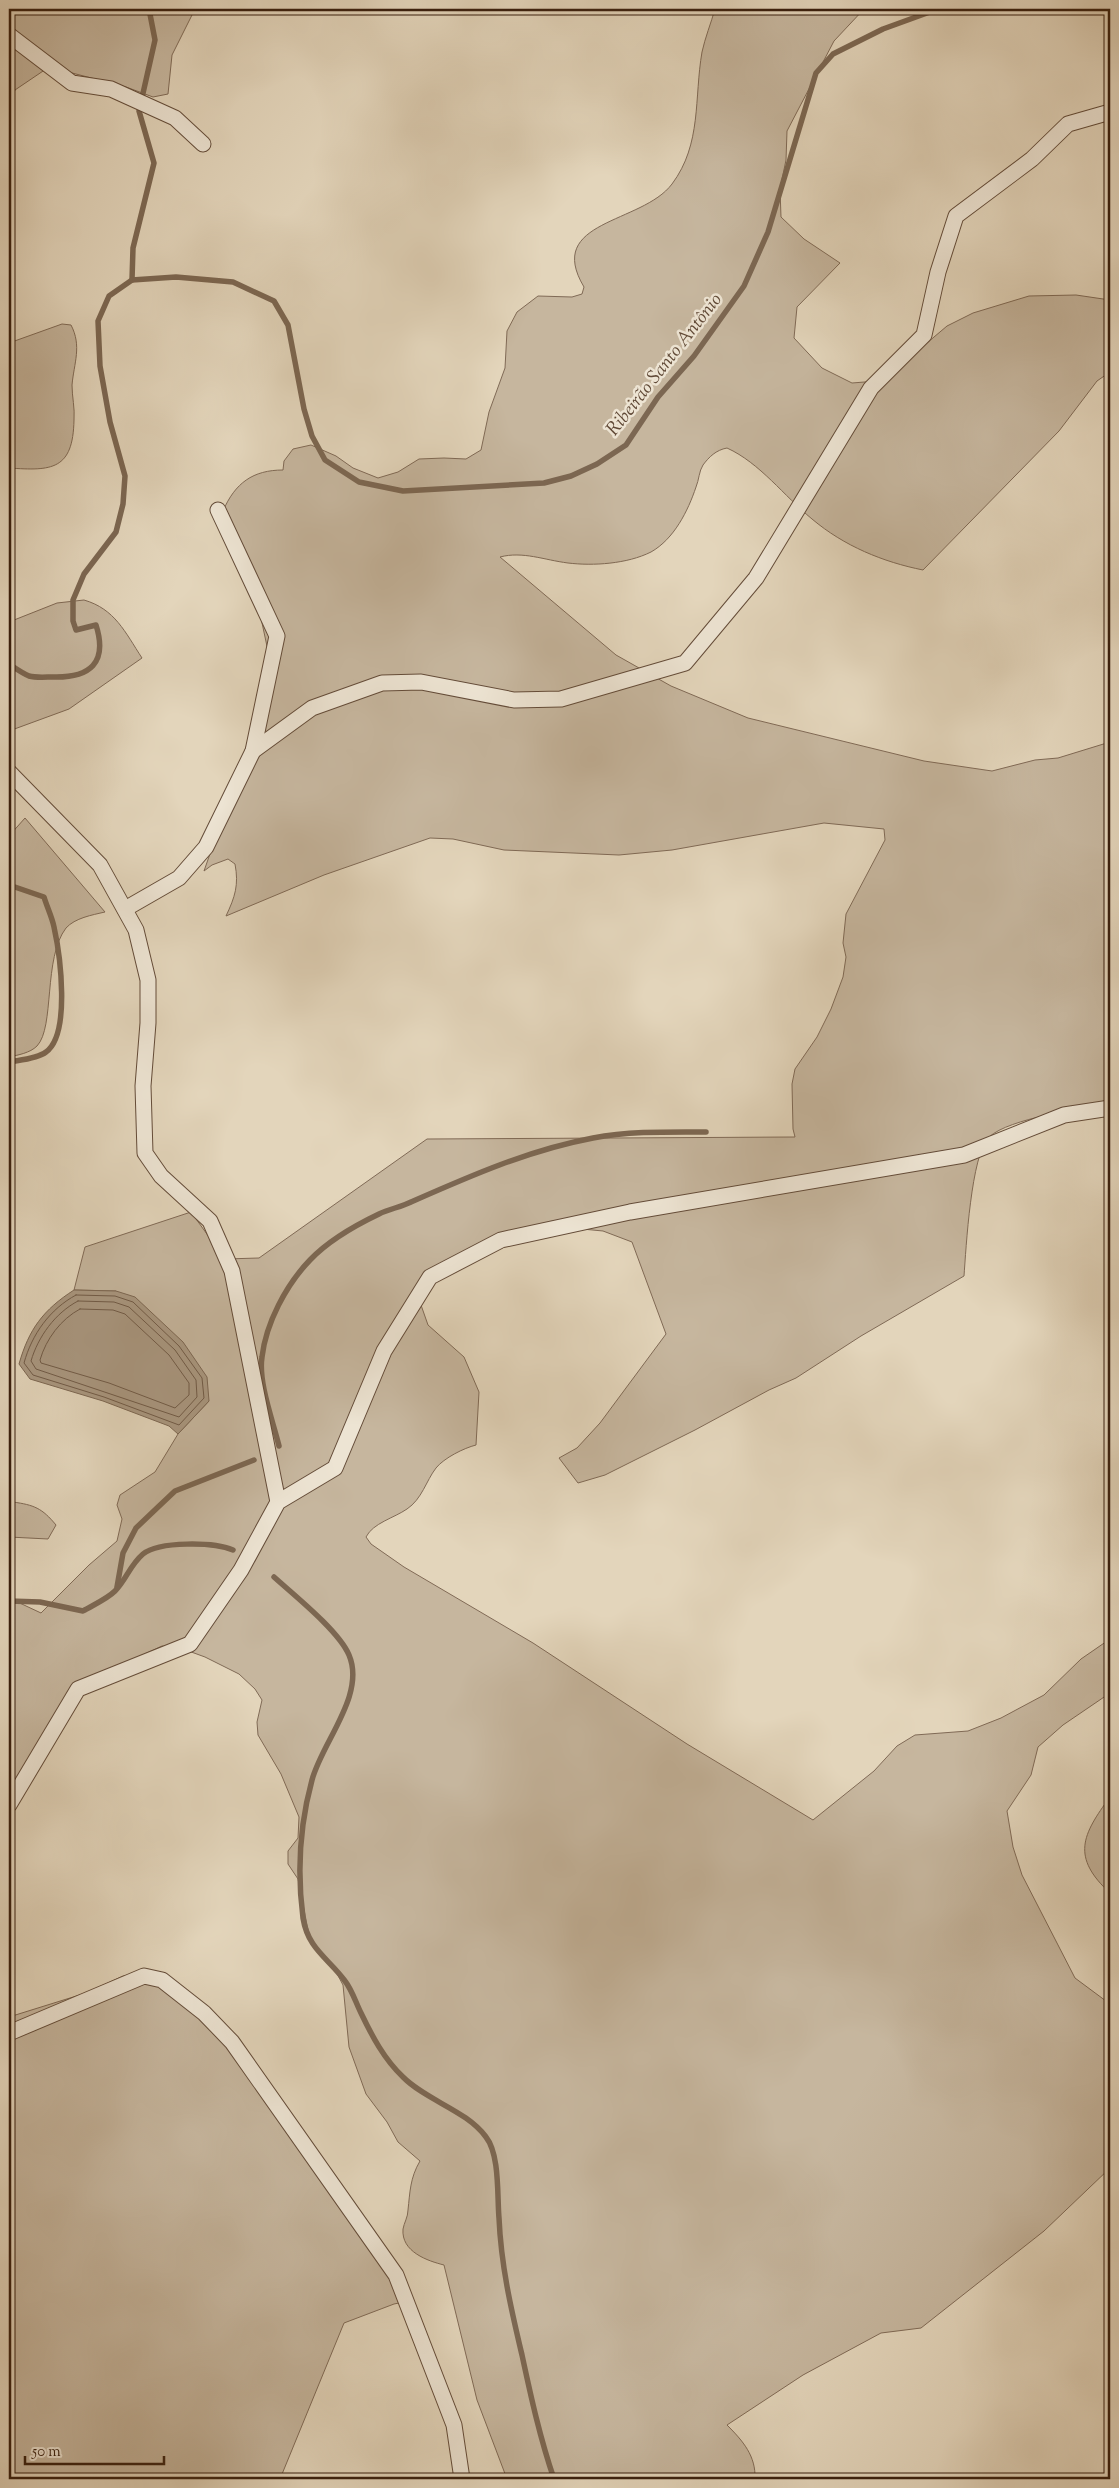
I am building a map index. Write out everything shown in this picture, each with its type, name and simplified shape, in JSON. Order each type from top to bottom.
[{"type":"street","points":[[9,35],[72,83],[111,89],[175,118],[203,144]]},
{"type":"street","points":[[252,751],[312,708],[382,683],[421,682],[514,700],[561,699],[685,664],[756,578],[871,388],[924,335],[938,272],[956,216],[1032,159],[1068,124],[1110,112]]},
{"type":"street","points":[[125,909],[179,878],[206,847],[252,751],[277,636],[218,510]]},
{"type":"street","points":[[9,772],[100,865],[136,930],[148,980],[148,1023],[143,1086],[145,1153],[161,1176],[210,1221],[232,1272],[278,1502]]},
{"type":"street","points":[[9,1805],[78,1689],[190,1644],[241,1570],[278,1502],[335,1468],[384,1351],[430,1277],[501,1240],[630,1212],[964,1155],[1064,1115],[1110,1108]]},
{"type":"street","points":[[9,2033],[144,1976],[162,1980],[204,2013],[232,2042],[396,2275],[454,2425],[462,2479]]},
{"type":"shaded area","points":[[9,9],[195,9],[172,55],[168,94],[153,97],[126,87],[49,67],[15,90],[9,108]]},
{"type":"shaded area","points":[[715,9],[864,9],[834,41],[787,131],[786,160],[780,189],[781,217],[804,239],[840,263],[797,307],[794,338],[822,368],[852,383],[877,381],[901,365],[947,326],[973,313],[1029,296],[1076,295],[1110,300],[1110,372],[1097,381],[1059,431],[923,570],[908,567],[864,552],[824,529],[761,471],[739,454],[727,448],[713,454],[703,465],[693,496],[679,524],[667,540],[651,552],[621,562],[599,564],[568,563],[525,555],[500,557],[616,655],[671,686],[748,718],[924,761],[992,771],[1035,760],[1058,758],[1110,742],[1110,1103],[1029,1119],[999,1130],[989,1137],[978,1162],[970,1203],[964,1276],[861,1336],[796,1378],[769,1390],[605,1475],[578,1483],[559,1458],[577,1448],[600,1423],[666,1334],[632,1242],[603,1231],[551,1226],[503,1235],[424,1285],[421,1305],[428,1325],[464,1357],[479,1392],[476,1445],[454,1454],[440,1464],[432,1473],[412,1505],[379,1524],[366,1537],[371,1544],[404,1567],[533,1643],[687,1744],[813,1820],[874,1771],[897,1746],[915,1735],[968,1731],[1001,1718],[1044,1695],[1081,1659],[1110,1639],[1110,1693],[1063,1725],[1038,1747],[1031,1775],[1007,1811],[1013,1847],[1022,1875],[1075,1978],[1110,2004],[1110,2168],[1044,2231],[921,2328],[881,2333],[803,2375],[727,2425],[751,2456],[755,2479],[507,2479],[477,2400],[444,2265],[423,2258],[406,2244],[403,2229],[408,2213],[414,2173],[420,2161],[398,2142],[387,2122],[366,2094],[349,2047],[343,1985],[334,1968],[312,1944],[298,1879],[288,1864],[288,1851],[298,1838],[299,1817],[281,1774],[258,1735],[257,1722],[262,1700],[255,1689],[239,1674],[205,1657],[183,1649],[162,1646],[123,1664],[53,1719],[9,1802],[9,1598],[41,1613],[89,1565],[117,1541],[122,1519],[117,1505],[120,1495],[155,1472],[178,1434],[209,1401],[116,1291],[74,1290],[85,1247],[191,1212],[225,1259],[259,1258],[427,1139],[795,1137],[793,1129],[792,1084],[795,1069],[817,1037],[831,1009],[843,977],[846,957],[843,943],[846,914],[885,840],[884,829],[824,823],[672,850],[619,855],[504,850],[453,839],[430,838],[324,875],[226,916],[235,891],[237,878],[235,864],[228,859],[212,865],[204,871],[256,722],[268,651],[255,590],[223,511],[228,501],[246,480],[263,472],[283,470],[284,461],[293,449],[311,445],[336,456],[353,468],[378,478],[398,472],[419,459],[466,459],[481,450],[489,412],[505,368],[507,331],[517,312],[538,296],[572,297],[582,294],[584,287],[575,265],[577,248],[586,236],[602,225],[640,208],[658,197],[672,184],[682,169],[693,137],[702,52]]},
{"type":"shaded area","points":[[62,324],[71,325],[77,347],[72,385],[73,437],[69,449],[64,458],[57,464],[48,467],[37,469],[9,468],[9,343]]},
{"type":"shaded area","points":[[84,600],[104,609],[111,615],[142,658],[69,709],[9,731],[9,622],[57,603]]},
{"type":"shaded area","points":[[25,818],[105,912],[79,919],[66,928],[54,956],[46,1024],[42,1037],[37,1046],[31,1050],[9,1057],[9,836]]},
{"type":"shaded area","points":[[13,1502],[37,1508],[51,1519],[56,1525],[48,1539],[9,1537],[9,1503]]},
{"type":"shaded area","points":[[1110,1797],[1110,1893],[1090,1868],[1085,1857],[1085,1846],[1087,1835],[1093,1823]]},
{"type":"shaded area","points":[[145,1974],[205,2011],[409,2301],[394,2304],[344,2323],[280,2479],[9,2479],[9,2017],[86,1993],[123,1976]]},
{"type":"water","points":[[74,1290],[116,1291],[135,1297],[183,1342],[207,1377],[209,1401],[178,1434],[169,1426],[103,1401],[30,1379],[19,1364],[27,1340],[39,1321],[63,1297]]},
{"type":"waterway","points":[[132,280],[133,248],[154,163],[139,111],[155,40],[149,9]]},
{"type":"waterway","name":"Ribeirão Santo Antônio","points":[[9,664],[32,677],[66,677],[77,675],[93,666],[100,649],[96,625],[76,630],[73,621],[73,600],[84,574],[116,532],[123,504],[125,476],[110,422],[100,366],[98,321],[109,296],[132,280],[176,277],[233,282],[274,301],[288,325],[304,409],[312,436],[325,460],[359,482],[403,491],[544,483],[571,476],[597,464],[626,445],[658,397],[694,356],[744,286],[768,232],[816,73],[833,54],[883,29],[938,9]]},
{"type":"waterway","name":"Ribeirão Santo Antônio","points":[[9,885],[44,897],[53,923],[59,955],[62,993],[59,1029],[54,1043],[46,1052],[33,1058],[9,1062]]},
{"type":"waterway","points":[[279,1446],[262,1378],[261,1367],[264,1344],[278,1305],[293,1281],[310,1260],[334,1240],[383,1212],[407,1204],[500,1165],[546,1149],[593,1138],[621,1134],[706,1132]]},
{"type":"waterway","points":[[117,1587],[123,1553],[136,1528],[175,1491],[254,1460]]},
{"type":"waterway","points":[[9,1601],[40,1602],[83,1611],[115,1591],[139,1558],[151,1550],[187,1544],[213,1545],[233,1550]]},
{"type":"waterway","points":[[274,1577],[336,1635],[349,1655],[353,1670],[352,1686],[347,1702],[317,1765],[308,1797],[302,1831],[300,1866],[301,1901],[306,1929],[314,1945],[339,1973],[352,1992],[374,2039],[396,2070],[423,2093],[468,2120],[486,2137],[490,2145],[496,2165],[500,2235],[507,2287],[536,2417],[554,2479]]}]
